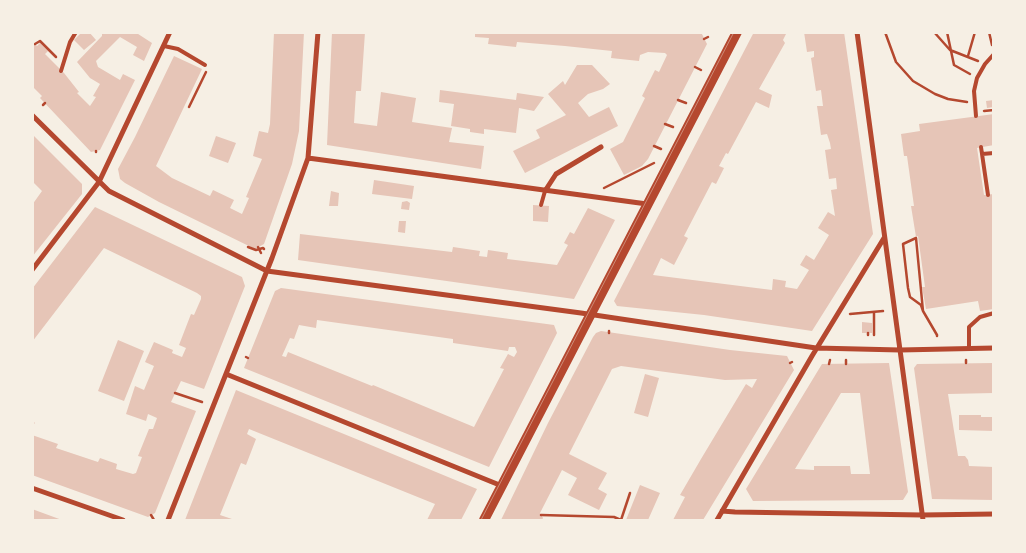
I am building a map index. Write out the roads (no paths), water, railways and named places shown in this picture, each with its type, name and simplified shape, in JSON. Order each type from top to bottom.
[{"type":"main road","points":[[484,520],[737,32]]},
{"type":"street","points":[[32,270],[99,182],[170,32]]},
{"type":"street","points":[[168,520],[267,271],[308,158],[318,32]]},
{"type":"street","points":[[856,32],[922,518]]},
{"type":"street","points":[[32,114],[109,191],[267,271],[590,314],[816,348],[900,350],[994,348]]},
{"type":"street","points":[[545,191],[556,174],[602,147]]},
{"type":"street","points":[[308,158],[647,204]]},
{"type":"street","points":[[717,520],[816,348],[884,238]]},
{"type":"street","points":[[226,374],[502,486]]},
{"type":"street","points":[[32,488],[123,520]]},
{"type":"street","points":[[722,511],[922,518],[994,514]]},
{"type":"lane","points":[[61,71],[70,42],[76,32]]},
{"type":"lane","points":[[164,46],[178,49],[204,64]]},
{"type":"lane","points":[[976,116],[974,90],[977,78],[985,64],[994,54]]},
{"type":"lane","points":[[981,147],[988,195]]},
{"type":"lane","points":[[982,154],[994,153]]},
{"type":"lane","points":[[541,205],[545,191]]},
{"type":"lane","points":[[969,349],[969,327],[980,317],[994,313]]},
{"type":"tram line","points":[[481,520],[734,32]]}]
